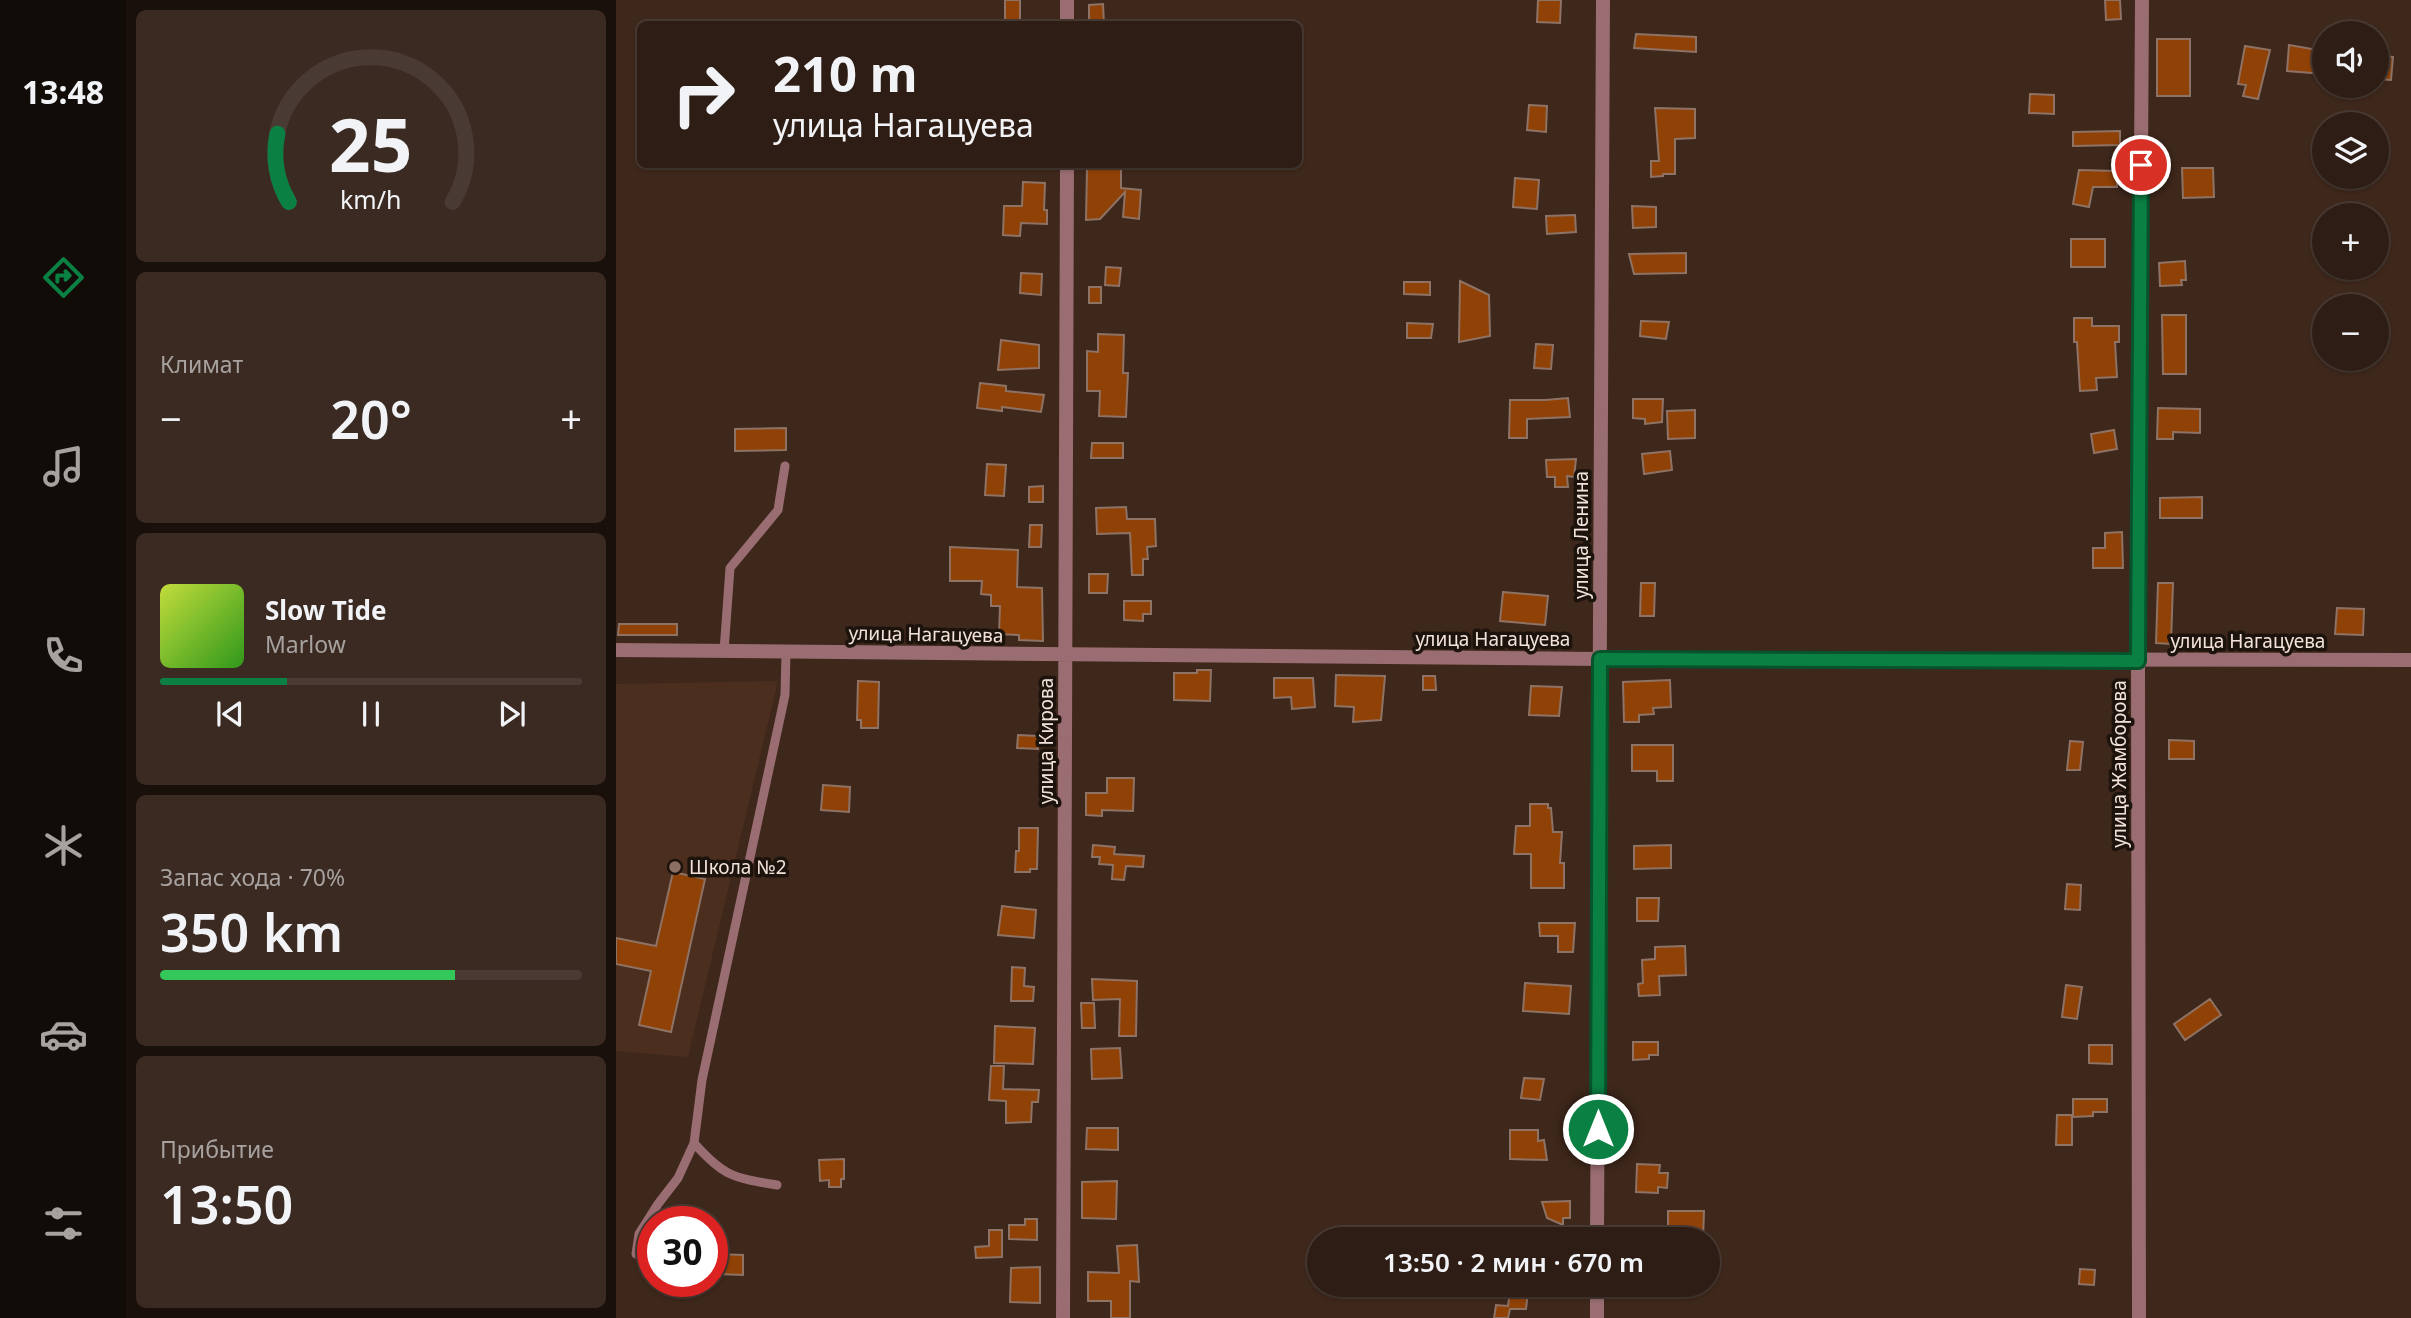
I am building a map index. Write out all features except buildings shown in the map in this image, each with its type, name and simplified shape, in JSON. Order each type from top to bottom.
[{"type":"street","points":[[1067,0],[1067,21]]},
{"type":"street","name":"улица Ленина","points":[[1597,1227],[1603,0]]},
{"type":"street","name":"улица Жамборова","points":[[2139,1318],[2138,661],[2142,0]]},
{"type":"street","name":"улица Кирова","points":[[1063,1318],[1067,168]]},
{"type":"street","name":"улица Нагацуева","points":[[616,650],[1600,659],[2411,660]]},
{"type":"street","points":[[1597,1297],[1597,1318]]},
{"type":"lane","points":[[724,651],[730,568],[778,510],[785,466]]},
{"type":"lane","points":[[636,1254],[639,1234],[658,1203],[678,1178],[694,1143],[702,1080],[785,695],[786,652]]},
{"type":"lane","points":[[694,1143],[712,1164],[727,1174],[777,1185]]},
{"type":"shaded area","name":"Школа №2","points":[[778,681],[688,1057],[616,1051],[616,684]]},
{"type":"place","name":"Школа №2","points":[[675,867]]},
{"type":"route","points":[[1598,1129],[1600,659],[2138,661],[2141,165]]}]
